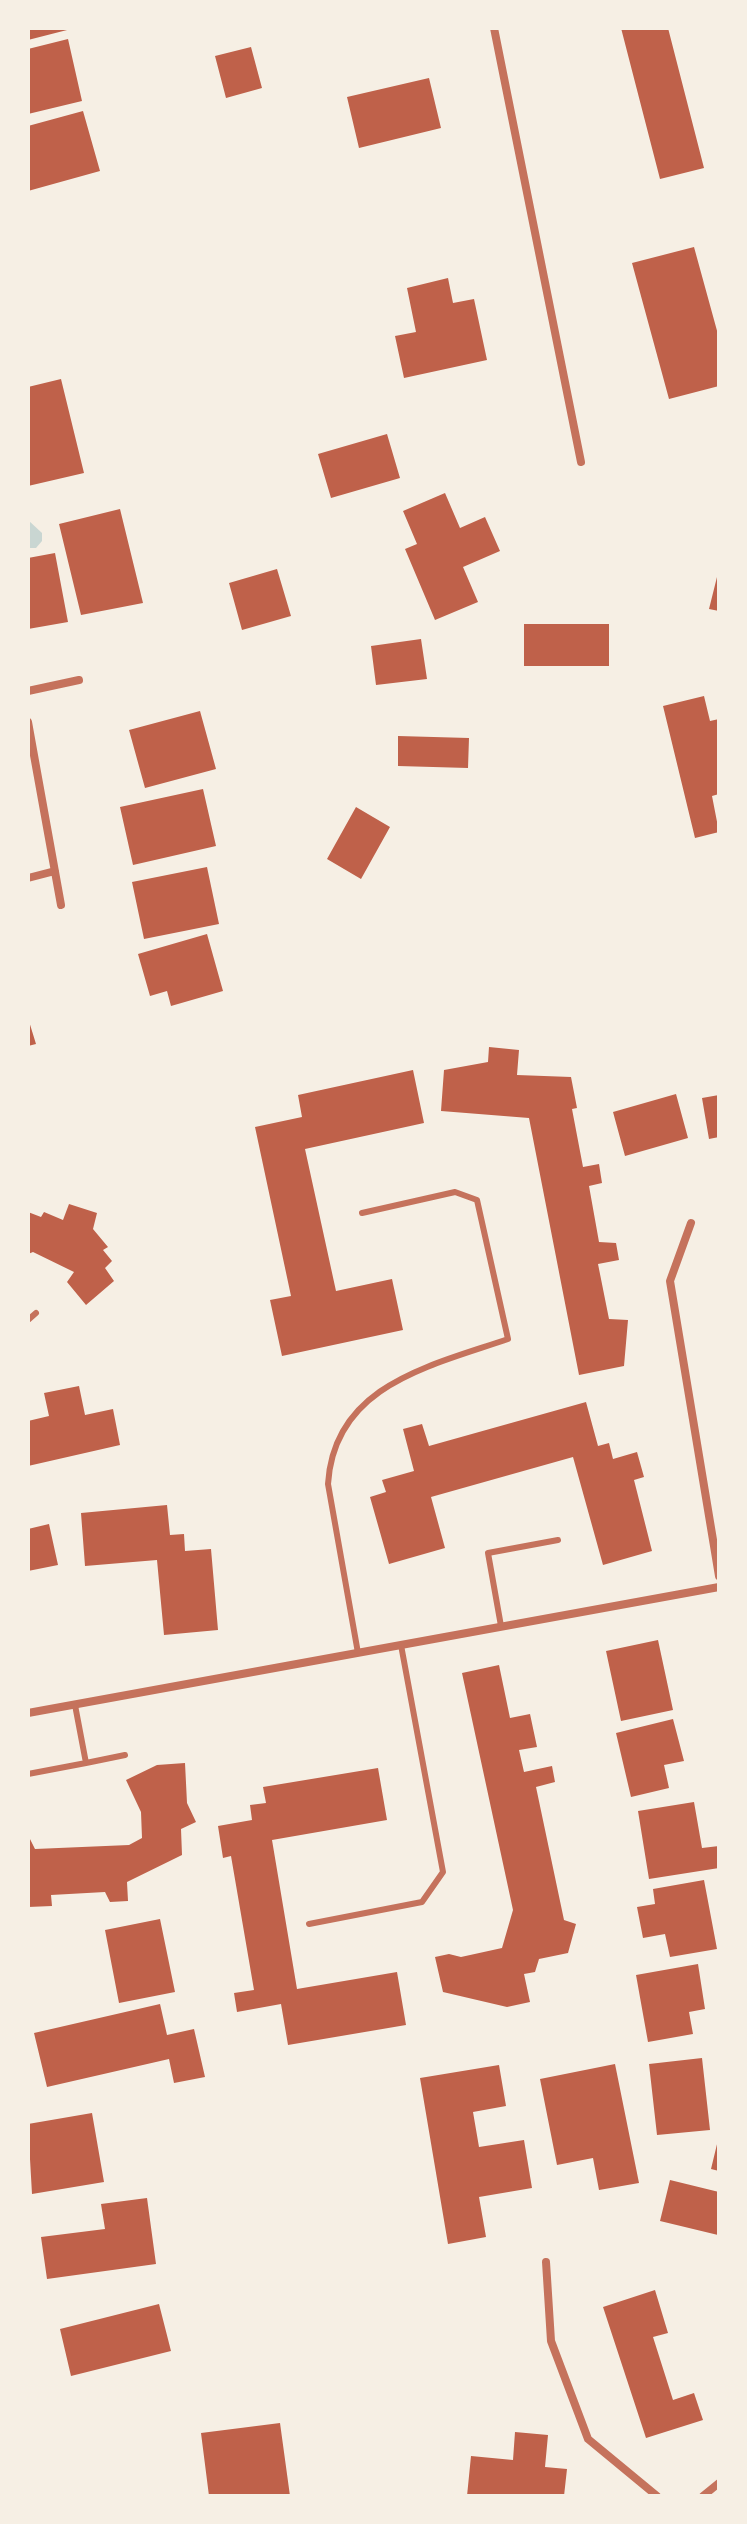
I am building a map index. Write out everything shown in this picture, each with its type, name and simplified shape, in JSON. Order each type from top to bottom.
[{"type":"street","points":[[494,28],[581,462]]},
{"type":"street","points":[[28,691],[79,680]]},
{"type":"street","points":[[28,722],[61,905]]},
{"type":"street","points":[[28,878],[55,871]]},
{"type":"street","points":[[691,1223],[670,1281],[719,1576]]},
{"type":"street","points":[[28,1713],[719,1587]]},
{"type":"street","points":[[546,2262],[551,2341],[588,2439],[657,2496]]},
{"type":"street","points":[[703,2496],[719,2483]]},
{"type":"lane","points":[[358,1653],[328,1484],[329,1462],[337,1440],[364,1402],[386,1385],[508,1339],[477,1200],[455,1192],[362,1213]]},
{"type":"lane","points":[[28,1320],[36,1313]]},
{"type":"lane","points":[[501,1626],[488,1553],[558,1540]]},
{"type":"lane","points":[[309,1924],[422,1902],[443,1872],[401,1645]]},
{"type":"lane","points":[[75,1705],[86,1763]]},
{"type":"lane","points":[[28,1774],[125,1755]]},
{"type":"shaded area","points":[[28,520],[42,533],[42,541],[36,548],[28,548]]},
{"type":"building","points":[[28,28],[71,28],[71,29],[28,40]]},
{"type":"building","points":[[621,28],[668,28],[704,168],[660,179]]},
{"type":"building","points":[[68,39],[82,101],[28,114],[28,49]]},
{"type":"building","points":[[251,47],[262,88],[226,98],[215,56]]},
{"type":"building","points":[[429,78],[441,128],[359,148],[347,97]]},
{"type":"building","points":[[83,111],[100,171],[28,191],[28,126]]},
{"type":"building","points":[[694,247],[719,338],[719,386],[669,399],[632,263]]},
{"type":"building","points":[[448,278],[453,303],[474,299],[487,360],[404,378],[395,336],[416,332],[407,288]]},
{"type":"building","points":[[61,379],[84,473],[28,486],[28,387]]},
{"type":"building","points":[[387,434],[400,478],[331,498],[318,454]]},
{"type":"building","points":[[445,493],[460,528],[485,517],[500,551],[463,567],[478,602],[435,620],[405,549],[417,544],[403,511]]},
{"type":"building","points":[[120,509],[143,603],[81,615],[59,524]]},
{"type":"building","points":[[55,553],[68,622],[28,629],[28,558]]},
{"type":"building","points":[[277,569],[291,616],[242,630],[229,583]]},
{"type":"building","points":[[719,573],[719,611],[709,609]]},
{"type":"building","points":[[524,624],[609,624],[609,666],[524,666]]},
{"type":"building","points":[[421,639],[427,679],[376,685],[371,646]]},
{"type":"building","points":[[704,696],[710,721],[719,719],[719,794],[712,796],[719,832],[695,838],[663,706]]},
{"type":"building","points":[[200,711],[216,769],[145,788],[129,730]]},
{"type":"building","points":[[398,736],[469,738],[468,768],[398,766]]},
{"type":"building","points":[[203,789],[216,846],[133,865],[120,807]]},
{"type":"building","points":[[356,807],[390,827],[361,879],[327,859]]},
{"type":"building","points":[[207,867],[219,924],[144,939],[132,882]]},
{"type":"building","points":[[207,934],[223,991],[171,1006],[167,991],[150,996],[138,954]]},
{"type":"building","points":[[28,1018],[36,1044],[28,1046]]},
{"type":"building","points":[[489,1047],[519,1050],[517,1075],[571,1077],[577,1108],[572,1109],[583,1167],[599,1164],[602,1183],[589,1186],[599,1242],[616,1243],[619,1260],[598,1264],[609,1319],[628,1320],[624,1366],[579,1375],[529,1118],[441,1111],[444,1070],[488,1062]]},
{"type":"building","points":[[413,1070],[424,1123],[305,1149],[336,1291],[392,1279],[403,1330],[282,1356],[270,1300],[291,1296],[255,1127],[302,1117],[298,1095]]},
{"type":"building","points":[[676,1094],[688,1138],[625,1156],[613,1112]]},
{"type":"building","points":[[719,1095],[719,1137],[709,1139],[702,1098]]},
{"type":"building","points":[[69,1204],[97,1213],[93,1229],[108,1247],[103,1250],[112,1261],[105,1268],[114,1281],[86,1305],[67,1282],[74,1272],[33,1252],[28,1254],[28,1212],[41,1217],[44,1212],[63,1220]]},
{"type":"building","points":[[79,1386],[85,1415],[113,1409],[120,1445],[28,1466],[28,1421],[49,1416],[44,1393]]},
{"type":"building","points":[[586,1402],[598,1446],[609,1443],[613,1459],[637,1452],[644,1477],[634,1480],[652,1551],[603,1565],[573,1457],[431,1497],[445,1548],[389,1564],[370,1497],[386,1492],[382,1480],[414,1471],[403,1429],[422,1424],[429,1446]]},
{"type":"building","points":[[167,1505],[170,1535],[184,1534],[185,1551],[211,1549],[218,1630],[164,1635],[157,1560],[85,1566],[81,1513]]},
{"type":"building","points":[[49,1524],[58,1565],[28,1571],[28,1529]]},
{"type":"building","points":[[658,1640],[673,1710],[621,1721],[606,1651]]},
{"type":"building","points":[[499,1665],[510,1718],[530,1714],[537,1747],[519,1750],[524,1772],[552,1766],[555,1782],[536,1787],[564,1920],[576,1924],[568,1953],[539,1959],[535,1972],[524,1974],[530,2002],[507,2007],[443,1992],[435,1957],[449,1954],[461,1957],[502,1948],[513,1910],[462,1673]]},
{"type":"building","points":[[673,1719],[684,1761],[664,1765],[669,1788],[631,1797],[616,1733]]},
{"type":"building","points":[[185,1763],[187,1803],[196,1822],[181,1829],[182,1855],[127,1882],[128,1901],[110,1902],[105,1892],[51,1895],[52,1906],[28,1907],[28,1835],[35,1849],[129,1845],[142,1838],[141,1812],[126,1780],[157,1765]]},
{"type":"building","points":[[378,1768],[387,1820],[272,1840],[297,1989],[397,1972],[406,2025],[288,2045],[281,2004],[237,2012],[234,1993],[254,1990],[231,1856],[223,1858],[218,1826],[252,1820],[250,1805],[266,1803],[263,1787]]},
{"type":"building","points":[[694,1802],[702,1848],[719,1846],[719,1868],[649,1879],[638,1811]]},
{"type":"building","points":[[704,1880],[717,1949],[670,1957],[665,1934],[643,1938],[637,1907],[655,1904],[653,1889]]},
{"type":"building","points":[[160,1919],[175,1992],[119,2003],[105,1930]]},
{"type":"building","points":[[698,1964],[705,2009],[689,2012],[693,2034],[648,2042],[636,1975]]},
{"type":"building","points":[[160,2004],[167,2035],[194,2029],[205,2077],[174,2083],[169,2059],[47,2087],[34,2033]]},
{"type":"building","points":[[702,2058],[710,2130],[657,2135],[649,2064]]},
{"type":"building","points":[[615,2064],[639,2183],[599,2190],[593,2158],[557,2165],[540,2079]]},
{"type":"building","points":[[499,2065],[506,2106],[473,2112],[479,2147],[524,2140],[532,2188],[479,2197],[486,2237],[448,2244],[420,2078]]},
{"type":"building","points":[[92,2113],[104,2182],[32,2194],[28,2124]]},
{"type":"building","points":[[719,2140],[719,2171],[711,2169]]},
{"type":"building","points":[[670,2180],[719,2192],[718,2235],[660,2221]]},
{"type":"building","points":[[147,2198],[156,2264],[47,2279],[41,2237],[105,2229],[101,2204]]},
{"type":"building","points":[[655,2290],[668,2333],[653,2337],[673,2400],[694,2393],[703,2420],[646,2438],[603,2307]]},
{"type":"building","points":[[159,2304],[171,2351],[71,2376],[60,2329]]},
{"type":"building","points":[[280,2423],[290,2496],[209,2496],[201,2433]]},
{"type":"building","points":[[515,2432],[548,2435],[545,2467],[567,2469],[564,2496],[467,2496],[471,2456],[513,2460]]}]
